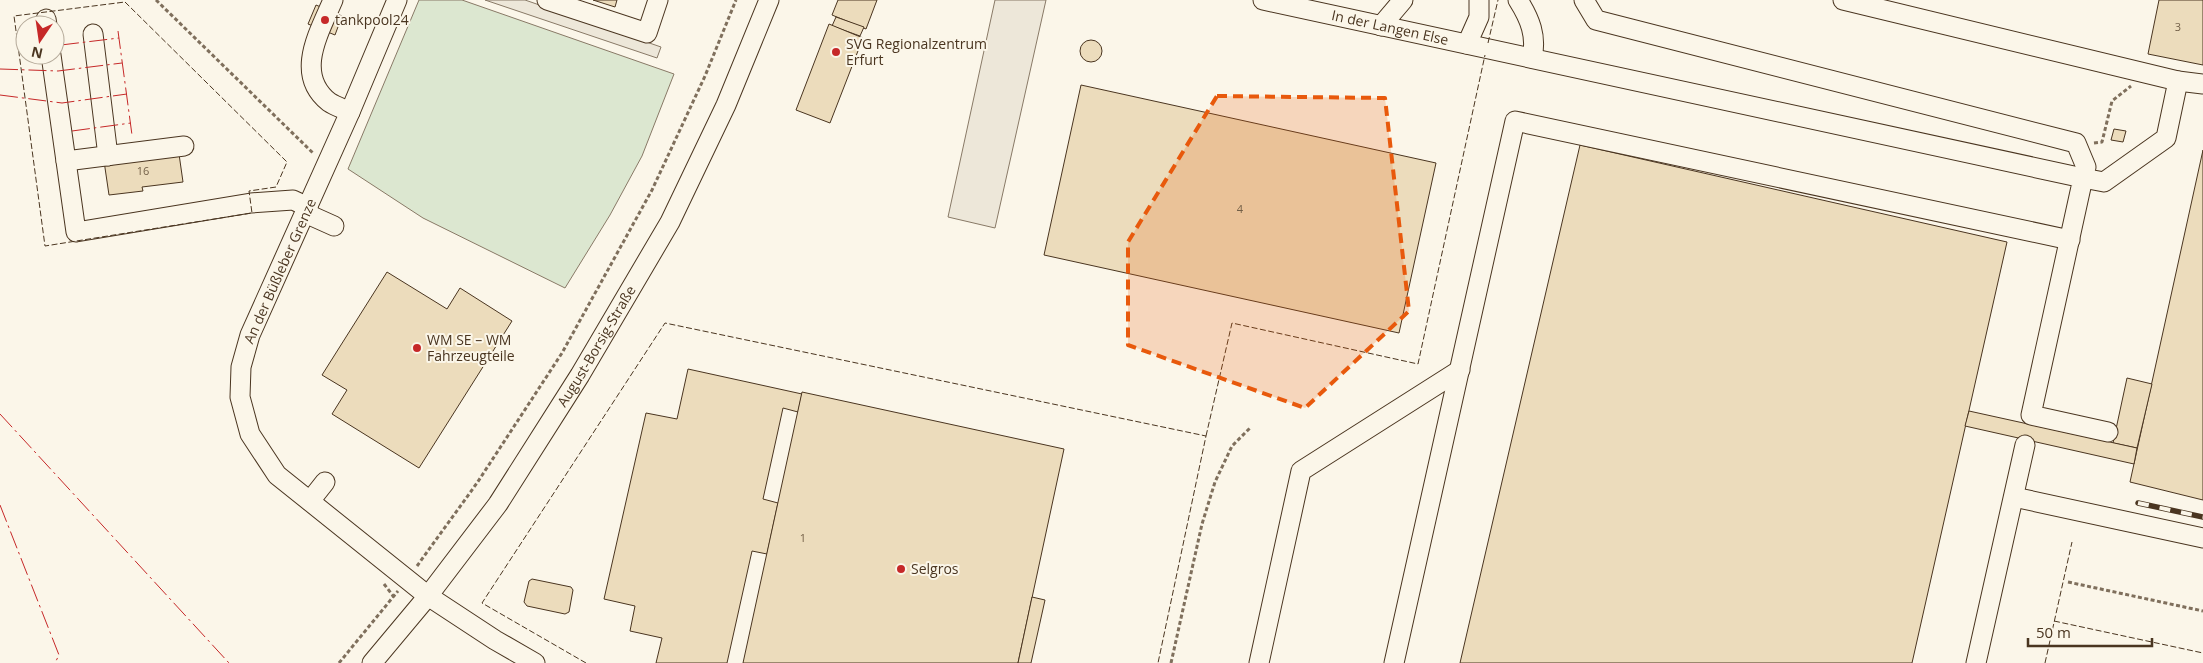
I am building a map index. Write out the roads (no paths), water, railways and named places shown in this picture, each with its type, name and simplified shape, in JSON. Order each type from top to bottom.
[{"type":"street","points":[[333,0],[313,47],[310,70],[314,85],[330,102],[350,112]]},
{"type":"street","name":"An der Büßleber Grenze","points":[[397,0],[350,112],[318,158],[307,210],[250,335],[240,382],[244,416],[254,441],[278,474],[428,596],[534,663]]},
{"type":"street","points":[[547,0],[647,33],[658,0]]},
{"type":"street","name":"August-Borsig-Straße","points":[[372,663],[428,596],[498,504],[580,375],[670,222],[726,105],[769,0]]},
{"type":"street","name":"In der Langen Else","points":[[1263,0],[2104,182],[2166,138],[2178,81]]},
{"type":"street","points":[[1381,26],[1403,0]]},
{"type":"street","points":[[1467,44],[1479,17],[1478,0]]},
{"type":"street","points":[[1518,0],[1528,17],[1535,44],[1532,58]]},
{"type":"street","points":[[1584,0],[1596,20],[2076,143],[2086,167],[2031,415],[2108,432]]},
{"type":"street","points":[[1842,0],[2178,81],[2203,84]]},
{"type":"street","points":[[93,34],[108,156]]},
{"type":"street","points":[[52,65],[76,232],[251,203],[293,200],[334,226]]},
{"type":"street","points":[[1394,663],[1515,121],[2070,240]]},
{"type":"street","points":[[66,161],[184,146]]},
{"type":"street","points":[[1260,663],[1301,471],[1460,370]]},
{"type":"street","points":[[1976,663],[2025,445]]},
{"type":"street","points":[[310,501],[325,482]]},
{"type":"street","points":[[2014,497],[2203,538]]},
{"type":"railway","points":[[2138,503],[2203,517]]},
{"type":"place","name":"tankpool24","points":[[325,20]]},
{"type":"place","name":"SVG Regionalzentrum Erfurt","points":[[836,52]]},
{"type":"place","name":"WM SE – WM Fahrzeugteile","points":[[417,348]]},
{"type":"place","name":"Selgros","points":[[901,569]]}]
